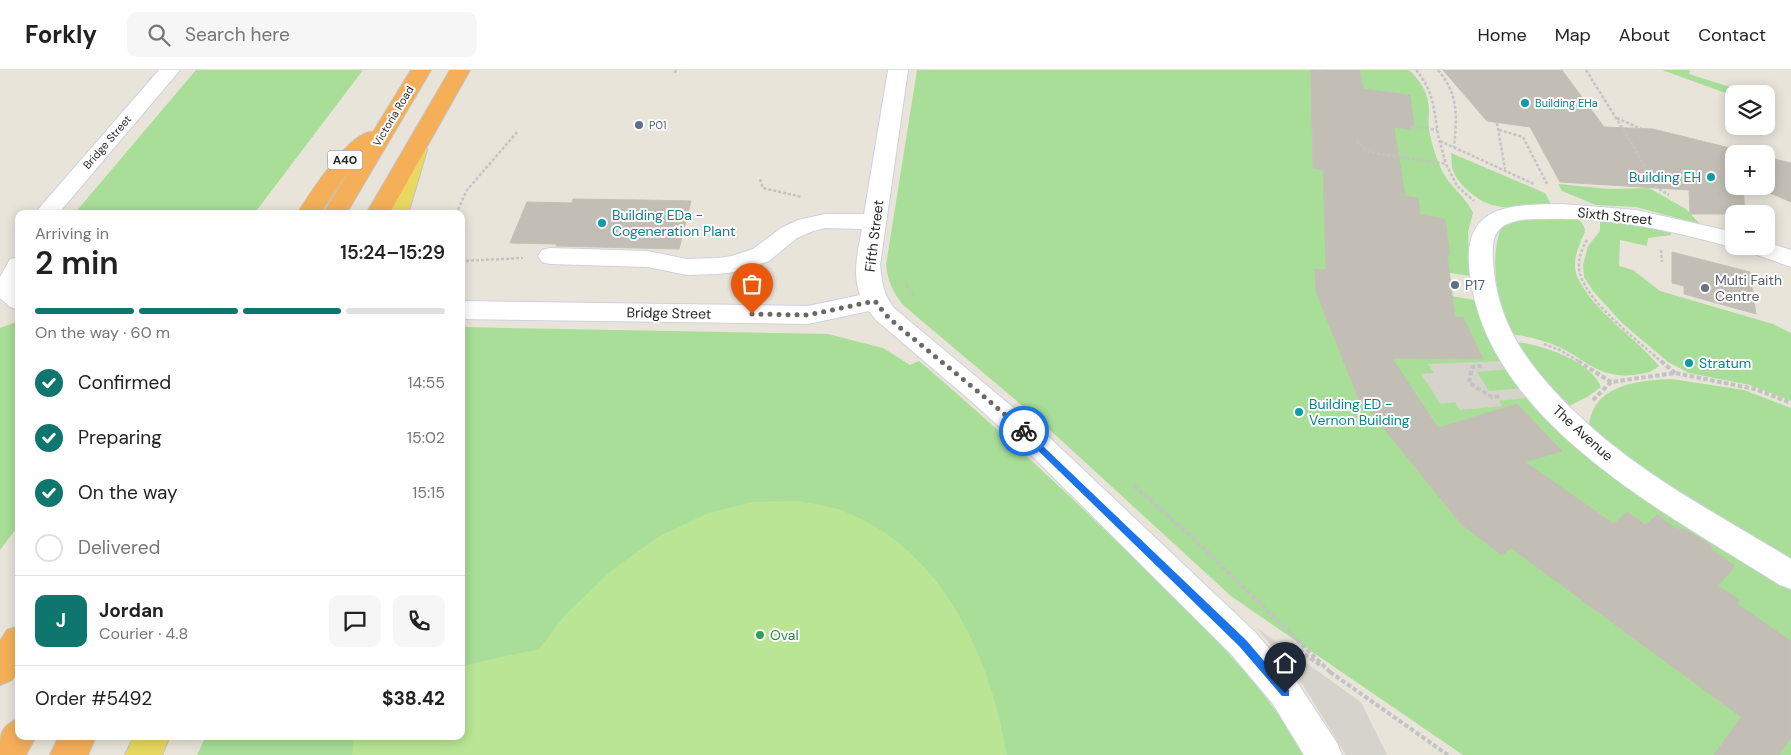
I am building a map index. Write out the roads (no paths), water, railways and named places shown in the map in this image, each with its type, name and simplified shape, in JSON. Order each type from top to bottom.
[{"type":"highway","name":"Victoria Road","points":[[336,210],[421,70]]},
{"type":"highway","points":[[379,210],[460,70]]},
{"type":"highway","name":"A40","points":[[311,210],[345,160],[393,117]]},
{"type":"highway","points":[[0,669],[15,647]]},
{"type":"highway","points":[[6,755],[16,740]]},
{"type":"highway","points":[[68,755],[77,740]]},
{"type":"main road","points":[[397,210],[418,144]]},
{"type":"main road","points":[[143,755],[151,740]]},
{"type":"street","name":"Bridge Street","points":[[48,210],[170,70]]},
{"type":"street","name":"Bridge Street","points":[[64,210],[182,70]]},
{"type":"street","name":"Fifth Street","points":[[898,70],[874,222],[868,277],[875,301],[898,326],[981,394],[1042,448],[1243,643],[1285,693],[1324,755]]},
{"type":"street","name":"Sixth Street","points":[[1495,220],[1522,214],[1583,211],[1643,217],[1725,238]]},
{"type":"street","name":"The Avenue","points":[[1495,220],[1489,224],[1482,238],[1482,277],[1487,305],[1499,335],[1527,377],[1552,407],[1627,472],[1791,575]]},
{"type":"street","points":[[550,256],[648,258],[687,266],[718,266],[734,264],[761,255],[789,233],[806,225],[825,221],[874,222]]},
{"type":"street","points":[[0,265],[15,248]]},
{"type":"street","points":[[1775,253],[1791,259]]},
{"type":"street","points":[[15,271],[7,286],[11,296],[15,298]]},
{"type":"street","name":"Bridge Street","points":[[465,310],[808,315],[875,301]]},
{"type":"place","name":"Building EHa","points":[[1525,103]]},
{"type":"place","name":"P01","points":[[639,125]]},
{"type":"place","name":"Building EH","points":[[1711,177]]},
{"type":"place","name":"Building EDa - Cogeneration Plant","points":[[602,223]]},
{"type":"place","name":"P17","points":[[1455,285]]},
{"type":"place","name":"Multi Faith Centre","points":[[1705,288]]},
{"type":"place","name":"Stratum","points":[[1689,363]]},
{"type":"place","name":"Building ED - Vernon Building","points":[[1299,412]]},
{"type":"place","name":"Oval","points":[[760,635]]}]
